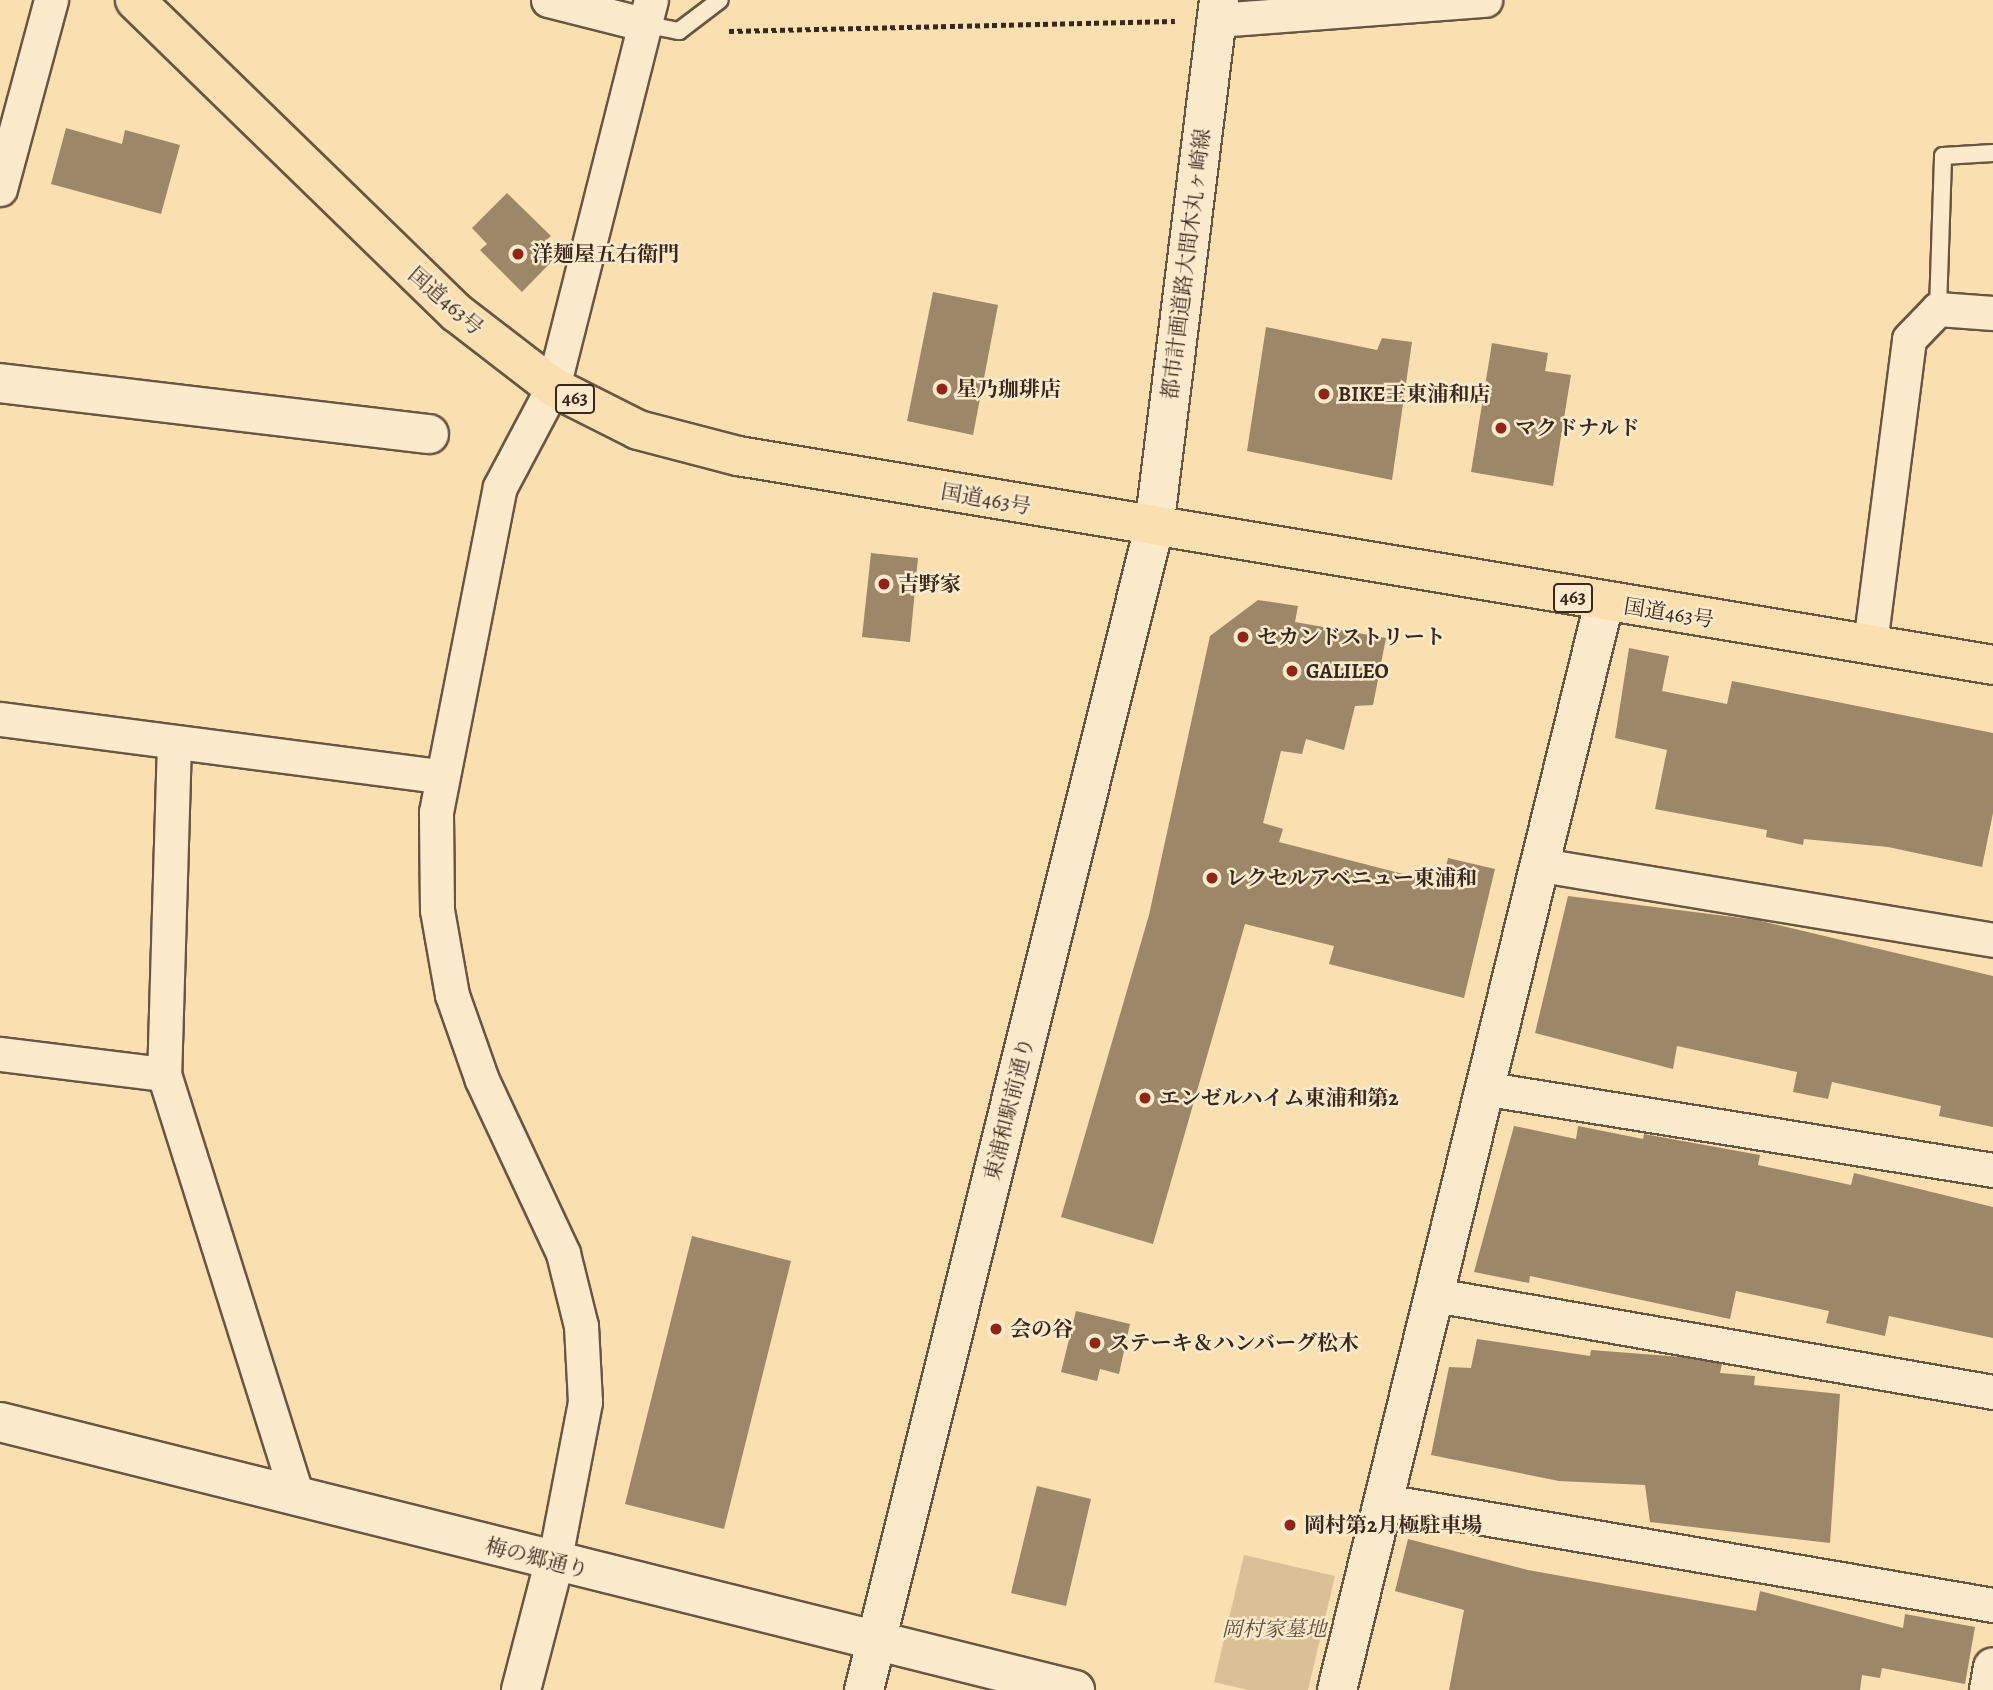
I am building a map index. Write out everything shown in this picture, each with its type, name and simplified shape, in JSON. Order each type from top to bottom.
[{"type":"highway","name":"国道463号","points":[[135,0],[394,256],[553,387],[638,430],[738,456],[1604,603],[1993,665]]},
{"type":"street","points":[[0,187],[51,0]]},
{"type":"street","points":[[521,1690],[554,1563],[585,1402],[581,1326],[563,1253],[482,1080],[445,967],[435,866],[440,776],[500,487],[553,387],[647,12],[548,0]]},
{"type":"street","points":[[1218,10],[1485,0]]},
{"type":"street","name":"都市計画道路大間木丸ヶ崎線","points":[[1154,528],[1218,10]]},
{"type":"street","points":[[1870,644],[1909,339],[1938,309],[1993,313]]},
{"type":"street","points":[[0,383],[429,434]]},
{"type":"street","name":"東浦和駅前通り","points":[[864,1690],[1154,528]]},
{"type":"street","points":[[1337,1690],[1488,1089],[1604,603]]},
{"type":"street","points":[[0,719],[440,776]]},
{"type":"street","points":[[174,742],[164,1073],[297,1495]]},
{"type":"street","points":[[1541,866],[1993,940]]},
{"type":"street","points":[[0,1054],[164,1073]]},
{"type":"street","points":[[1488,1089],[1993,1170]]},
{"type":"street","points":[[1435,1295],[1993,1392]]},
{"type":"street","name":"梅の郷通り","points":[[0,1422],[297,1495],[554,1563],[1075,1690]]},
{"type":"street","points":[[1384,1502],[1993,1605]]},
{"type":"street","points":[[1989,1690],[1993,1667]]},
{"type":"lane","points":[[647,12],[680,31],[720,0]]},
{"type":"lane","points":[[1938,309],[1943,156],[1993,153]]},
{"type":"path","points":[[680,31],[1218,10]]},
{"type":"green space","name":"岡村家墓地","points":[[1244,1555],[1335,1576],[1308,1690],[1248,1690],[1214,1682]]},
{"type":"building","points":[[66,128],[122,144],[125,130],[180,145],[161,214],[51,184]]},
{"type":"building","points":[[507,193],[551,236],[544,242],[557,256],[522,292],[480,250],[487,244],[472,228]]},
{"type":"building","points":[[933,292],[998,305],[973,435],[907,421]]},
{"type":"building","points":[[1266,327],[1377,350],[1382,338],[1412,342],[1392,480],[1247,451]]},
{"type":"building","points":[[1492,343],[1548,353],[1545,371],[1571,375],[1553,486],[1471,472]]},
{"type":"building","points":[[871,553],[918,558],[910,642],[862,637]]},
{"type":"building","points":[[1258,600],[1298,606],[1295,622],[1386,638],[1373,705],[1355,706],[1344,750],[1306,739],[1302,754],[1281,751],[1263,823],[1283,829],[1279,842],[1442,884],[1448,858],[1495,869],[1464,998],[1329,964],[1334,946],[1245,924],[1153,1244],[1061,1217],[1149,915],[1210,636]]},
{"type":"building","points":[[1629,648],[1669,656],[1662,691],[1727,704],[1732,681],[1993,733],[1993,813],[1982,867],[1888,847],[1804,839],[1803,845],[1766,837],[1767,830],[1655,809],[1667,750],[1615,738]]},
{"type":"building","points":[[1568,896],[1757,920],[1993,976],[1993,1127],[1939,1116],[1941,1106],[1832,1082],[1828,1099],[1793,1092],[1797,1072],[1677,1046],[1673,1069],[1535,1033]]},
{"type":"building","points":[[1514,1126],[1576,1139],[1578,1126],[1643,1139],[1644,1134],[1760,1155],[1758,1165],[1851,1185],[1854,1173],[1993,1207],[1993,1338],[1889,1316],[1885,1336],[1826,1323],[1829,1311],[1736,1291],[1730,1319],[1530,1276],[1529,1283],[1474,1272]]},
{"type":"building","points":[[692,1236],[791,1261],[724,1529],[625,1504]]},
{"type":"building","points":[[1076,1311],[1130,1324],[1119,1374],[1100,1369],[1097,1381],[1061,1372]]},
{"type":"building","points":[[1477,1339],[1590,1356],[1591,1350],[1682,1357],[1722,1364],[1720,1373],[1755,1376],[1754,1385],[1840,1394],[1830,1543],[1650,1522],[1645,1485],[1559,1481],[1431,1455],[1449,1367],[1471,1368]]},
{"type":"building","points":[[1037,1486],[1091,1499],[1066,1606],[1011,1593]]},
{"type":"building","points":[[1408,1539],[1528,1570],[1756,1611],[1760,1591],[1903,1628],[1905,1614],[1975,1627],[1965,1684],[1882,1668],[1880,1678],[1862,1675],[1860,1690],[1449,1690],[1464,1610],[1395,1591]]},
{"type":"place","name":"洋麺屋五右衛門","points":[[518,254]]},
{"type":"place","name":"星乃珈琲店","points":[[942,389]]},
{"type":"place","name":"BIKE王東浦和店","points":[[1324,394]]},
{"type":"place","name":"マクドナルド","points":[[1501,428]]},
{"type":"place","name":"吉野家","points":[[884,584]]},
{"type":"place","name":"セカンドストリート","points":[[1243,637]]},
{"type":"place","name":"GALILEO","points":[[1292,671]]},
{"type":"place","name":"レクセルアベニュー東浦和","points":[[1212,878]]},
{"type":"place","name":"エンゼルハイム東浦和第2","points":[[1145,1098]]},
{"type":"place","name":"会の谷","points":[[996,1329]]},
{"type":"place","name":"ステーキ＆ハンバーグ松木","points":[[1095,1343]]},
{"type":"place","name":"岡村第2月極駐車場","points":[[1290,1525]]}]
